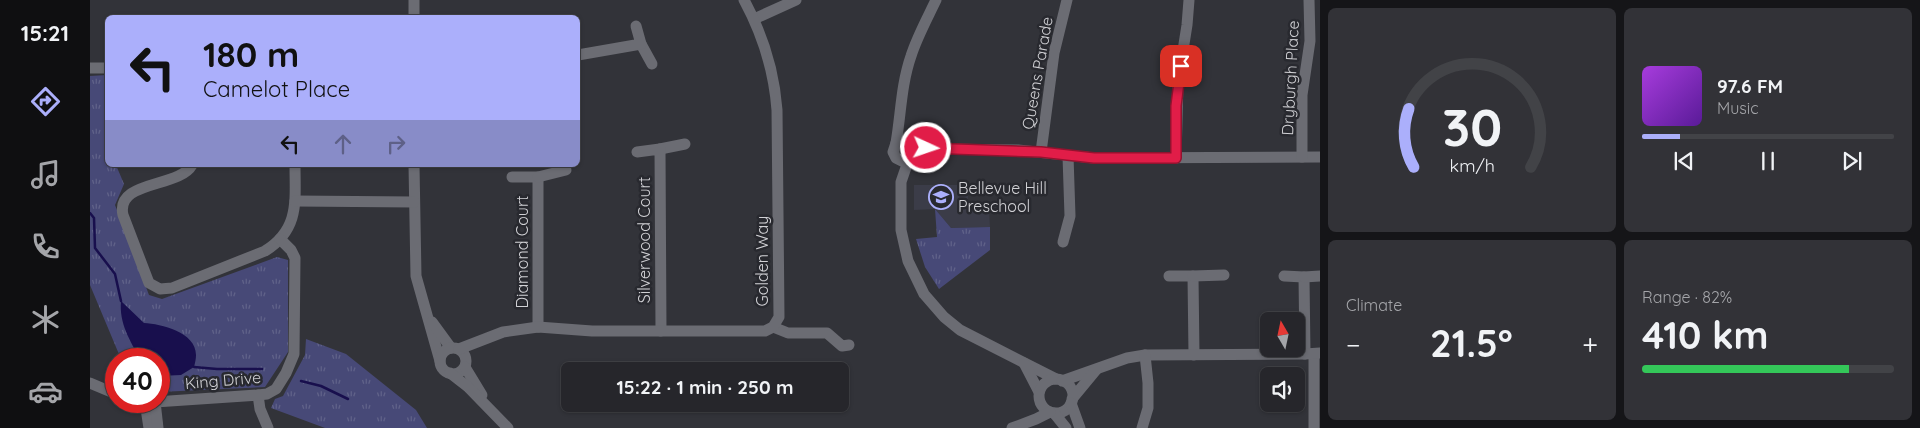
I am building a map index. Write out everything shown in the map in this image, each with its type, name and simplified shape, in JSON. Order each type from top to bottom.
[{"type":"street","points":[[414,0],[414,15]]},
{"type":"street","name":"Golden Way","points":[[455,348],[513,329],[538,327],[570,331],[661,331],[765,330],[773,327],[779,317],[777,110],[775,89],[768,57],[754,19],[744,0]]},
{"type":"street","points":[[754,19],[796,0]]},
{"type":"street","points":[[936,0],[911,56],[902,91],[896,144],[892,152],[896,158],[901,182],[900,218],[903,245],[913,273],[924,294],[944,317],[960,330],[1059,380],[1070,388],[1080,428]]},
{"type":"street","name":"Queens Parade","points":[[1041,152],[1054,53],[1067,0]]},
{"type":"street","points":[[1176,158],[1178,82],[1189,0]]},
{"type":"street","name":"Dryburgh Place","points":[[1302,157],[1302,95],[1310,41],[1309,0]]},
{"type":"street","points":[[636,26],[641,44],[652,64]]},
{"type":"street","points":[[580,55],[641,44]]},
{"type":"street","points":[[90,68],[105,68]]},
{"type":"street","points":[[900,118],[910,151],[901,182]]},
{"type":"street","points":[[896,144],[902,141],[910,151]]},
{"type":"street","points":[[637,152],[660,150],[685,144]]},
{"type":"street","points":[[896,158],[902,161],[910,151],[933,149],[1041,152],[1094,158],[1320,157]]},
{"type":"street","name":"Silverwood Court","points":[[660,150],[661,331]]},
{"type":"street","points":[[1063,242],[1070,216],[1068,156]]},
{"type":"street","points":[[190,167],[184,174],[128,195],[122,203],[123,215],[149,283],[160,289],[172,288],[265,251],[280,239],[291,224],[294,215],[295,167]]},
{"type":"street","points":[[414,167],[414,262],[423,305],[440,361],[443,369],[468,387],[504,424]]},
{"type":"street","name":"Diamond Court","points":[[512,177],[538,177],[566,170]]},
{"type":"street","name":"Diamond Court","points":[[538,177],[538,327]]},
{"type":"street","points":[[295,201],[414,202]]},
{"type":"street","name":"King Drive","points":[[170,401],[258,395],[267,394],[276,389],[286,373],[294,354],[295,258],[292,250],[280,239]]},
{"type":"street","points":[[1169,276],[1224,275]]},
{"type":"street","points":[[1193,276],[1194,355]]},
{"type":"street","points":[[1284,276],[1320,276]]},
{"type":"street","points":[[1304,277],[1313,354],[1314,428]]},
{"type":"street","points":[[423,305],[437,330],[455,348],[465,354],[466,363],[504,424]]},
{"type":"street","points":[[773,327],[788,333],[827,333],[842,346],[848,345]]},
{"type":"street","name":"Golden Way","points":[[466,363],[486,339]]},
{"type":"street","points":[[440,361],[442,354],[455,348]]},
{"type":"street","points":[[1016,426],[1030,414],[1045,383],[1096,370],[1127,358],[1145,355],[1313,354]]},
{"type":"street","points":[[1142,428],[1148,408],[1145,355]]},
{"type":"street","points":[[450,373],[459,372],[466,363]]},
{"type":"street","points":[[1024,363],[1039,395],[1042,407],[1052,412],[1066,428]]},
{"type":"street","points":[[1016,426],[1052,412],[1064,411],[1096,370]]},
{"type":"street","points":[[90,383],[105,389]]},
{"type":"street","points":[[258,395],[260,409],[268,428]]},
{"type":"street","points":[[149,428],[150,413]]},
{"type":"street","points":[[153,413],[158,428]]},
{"type":"shaded area","name":"Bellevue Hill Preschool","points":[[914,185],[968,185],[968,208],[989,208],[990,227],[951,228],[935,209],[914,210]]},
{"type":"shaded area","points":[[121,301],[144,323],[159,325],[184,335],[194,347],[196,360],[194,367],[181,375],[170,376],[170,348],[134,348],[123,324]]},
{"type":"green space","points":[[105,75],[105,167],[117,167],[124,184],[115,205],[149,295],[162,299],[277,257],[288,260],[288,352],[265,387],[170,391],[170,348],[116,348],[90,285],[90,76]]},
{"type":"green space","points":[[935,209],[951,228],[990,227],[990,250],[939,289],[925,267],[916,239],[937,237]]},
{"type":"green space","points":[[306,339],[346,354],[416,410],[427,428],[325,428],[271,408],[275,399],[283,396],[305,355]]},
{"type":"waterway","points":[[90,213],[94,218],[95,248],[115,274],[121,301]]},
{"type":"waterway","points":[[194,367],[262,369]]},
{"type":"waterway","points":[[301,381],[321,386],[348,399]]},
{"type":"place","name":"Bellevue Hill Preschool","points":[[941,197]]},
{"type":"route","points":[[926,148],[1018,150],[1094,158],[1176,158],[1176,106],[1181,66]]}]
